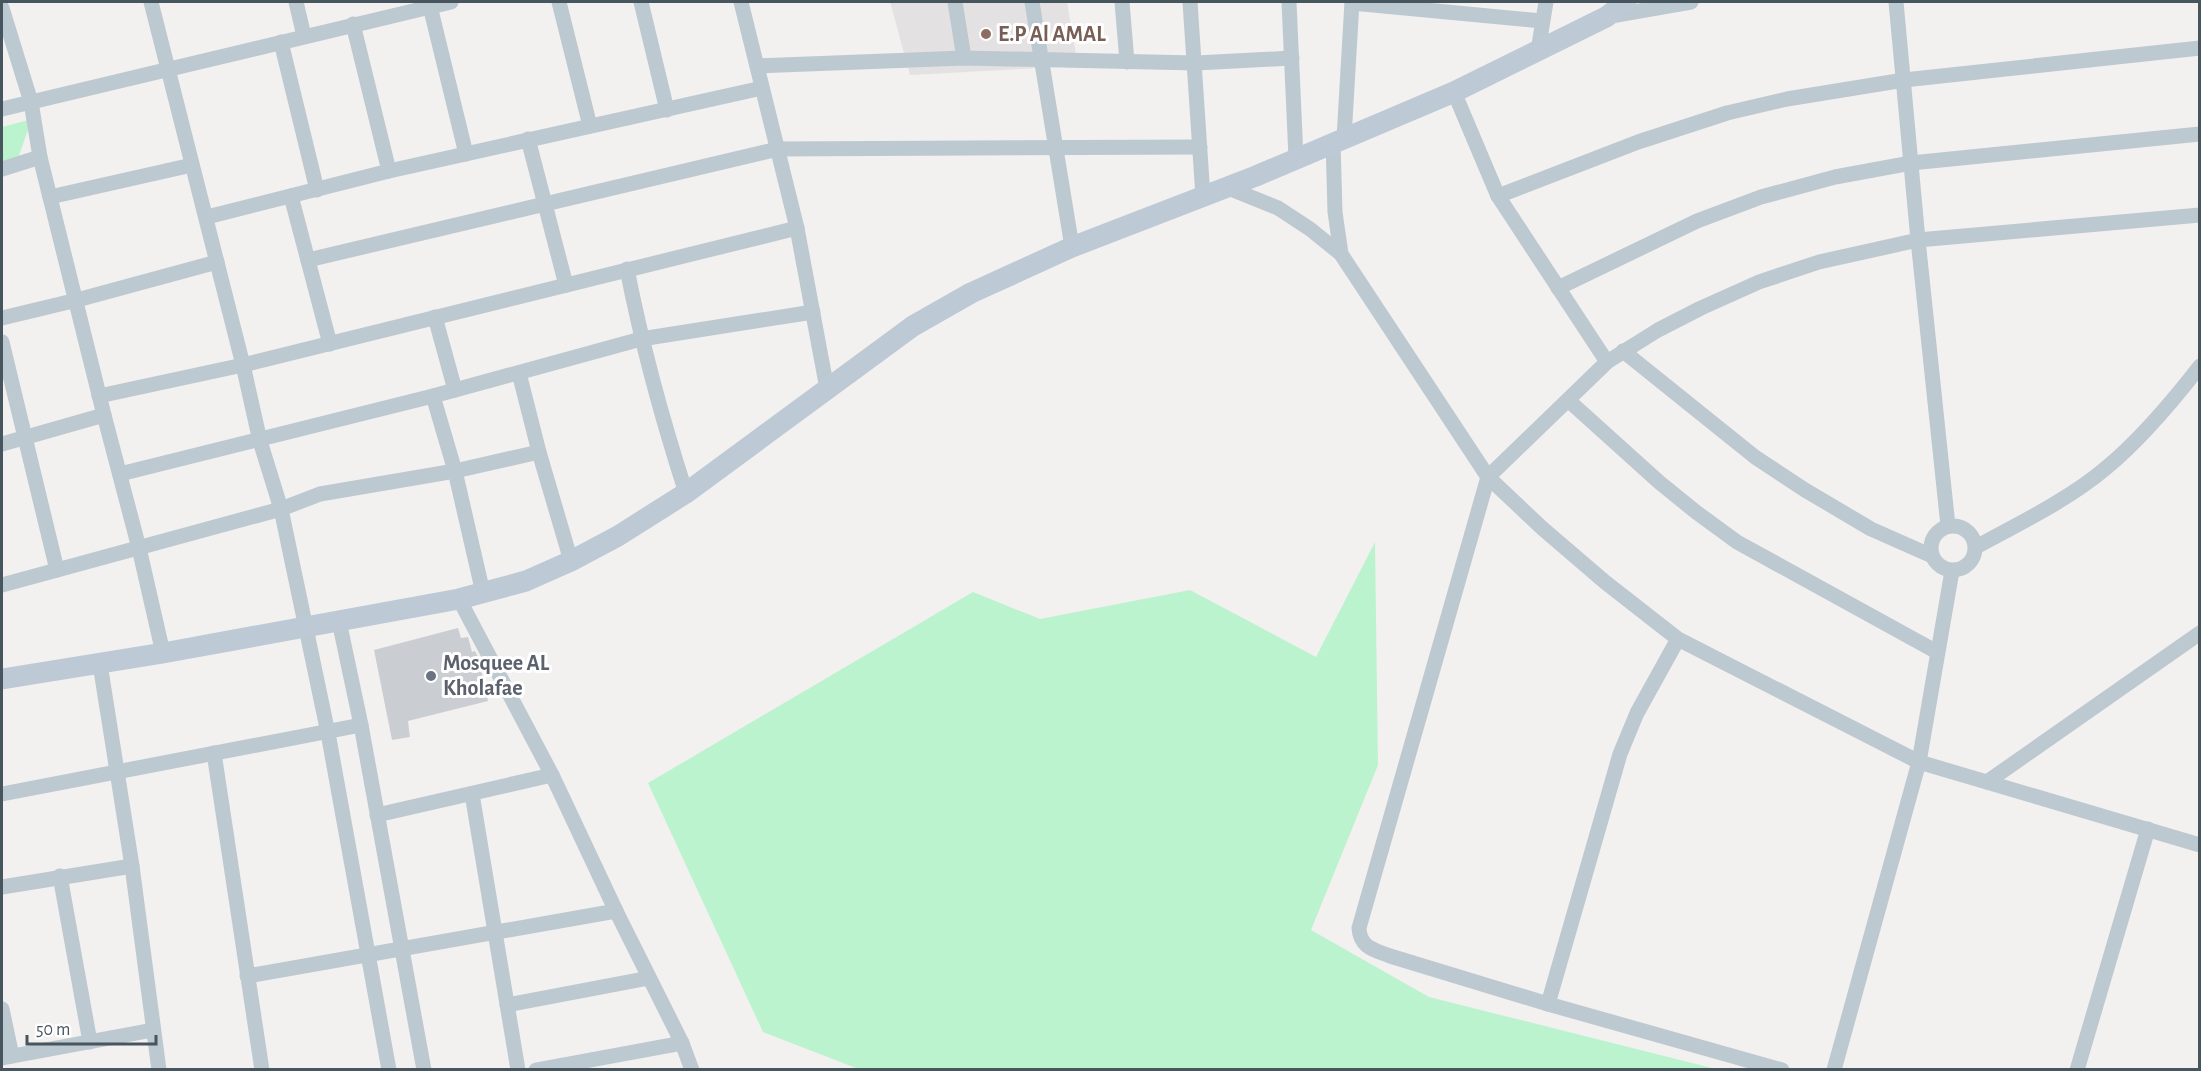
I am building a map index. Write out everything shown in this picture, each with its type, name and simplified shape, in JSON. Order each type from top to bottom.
[{"type":"main road","points":[[2,679],[163,653],[459,599],[526,581],[571,561],[618,536],[686,493],[861,362],[923,320],[971,293],[1072,247],[1203,197],[1454,92],[1606,17],[1626,2]]},
{"type":"street","points":[[151,2],[207,217],[260,441],[281,509],[328,733],[389,1070]]},
{"type":"street","points":[[296,2],[304,36]]},
{"type":"street","points":[[2,109],[429,4],[451,2]]},
{"type":"street","points":[[559,2],[590,126]]},
{"type":"street","points":[[641,2],[667,110]]},
{"type":"street","points":[[741,2],[797,228],[827,389]]},
{"type":"street","points":[[954,2],[964,58]]},
{"type":"street","points":[[1032,2],[1072,247]]},
{"type":"street","points":[[1122,2],[1127,62]]},
{"type":"street","points":[[1190,2],[1196,63],[1203,197]]},
{"type":"street","points":[[1289,2],[1296,158]]},
{"type":"street","points":[[1341,254],[1335,212],[1339,140],[1352,2],[1542,21]]},
{"type":"street","points":[[1538,51],[1545,2]]},
{"type":"street","points":[[1606,17],[1691,2]]},
{"type":"street","points":[[1896,2],[1948,526]]},
{"type":"street","points":[[429,4],[466,154]]},
{"type":"street","points":[[2,8],[31,102],[40,157],[99,396],[140,548],[163,653]]},
{"type":"street","points":[[353,24],[389,171]]},
{"type":"street","points":[[281,42],[317,190]]},
{"type":"street","points":[[1498,196],[1638,142],[1727,113],[1787,99],[1904,80],[2199,48]]},
{"type":"street","points":[[756,66],[964,58],[1196,63],[1292,58]]},
{"type":"street","points":[[207,217],[389,171],[762,88]]},
{"type":"street","points":[[1454,92],[1498,196],[1607,362]]},
{"type":"street","points":[[1558,288],[1697,221],[1761,197],[1835,177],[1911,163],[2199,134]]},
{"type":"street","points":[[528,139],[566,285]]},
{"type":"street","points":[[308,260],[778,149],[1200,147]]},
{"type":"street","points":[[2,169],[40,157]]},
{"type":"street","points":[[50,197],[192,165]]},
{"type":"street","points":[[1226,187],[1278,207],[1341,254],[1488,477],[1542,528],[1605,582],[1678,639],[1919,762],[2199,845]]},
{"type":"street","points":[[291,196],[330,344]]},
{"type":"street","points":[[1782,1070],[1548,1004],[1390,956],[1366,947],[1359,936],[1359,928],[1488,477],[1607,362],[1701,308],[1759,282],[1819,262],[1918,240],[2199,215]]},
{"type":"street","points":[[99,396],[243,365],[797,228]]},
{"type":"street","points":[[2,318],[217,262]]},
{"type":"street","points":[[627,269],[641,339],[659,408],[686,493]]},
{"type":"street","points":[[120,474],[434,396],[641,339],[813,312]]},
{"type":"street","points":[[435,317],[455,390]]},
{"type":"street","points":[[2,342],[57,570]]},
{"type":"street","points":[[1623,351],[1755,457],[1871,529],[1932,556],[1940,566],[1952,571],[1964,568],[1973,559],[1976,547],[1971,535],[1961,527],[1948,526],[1937,532],[1931,543],[1932,556]]},
{"type":"street","points":[[1976,547],[2063,498],[2105,469],[2179,393],[2199,366]]},
{"type":"street","points":[[519,373],[571,561]]},
{"type":"street","points":[[434,396],[455,471],[483,593]]},
{"type":"street","points":[[1568,400],[1659,482],[1737,542],[1937,652]]},
{"type":"street","points":[[2,444],[104,415]]},
{"type":"street","points":[[2,585],[281,509],[320,494],[455,471],[539,452]]},
{"type":"street","points":[[1834,1070],[1919,762],[1952,571]]},
{"type":"street","points":[[459,599],[552,775],[682,1043],[692,1070]]},
{"type":"street","points":[[339,621],[361,725],[424,1070]]},
{"type":"street","points":[[1987,782],[2199,633]]},
{"type":"street","points":[[1548,1004],[1620,754],[1638,713],[1678,639]]},
{"type":"street","points":[[100,664],[132,866],[159,1070]]},
{"type":"street","points":[[2,794],[361,725]]},
{"type":"street","points":[[214,753],[262,1070]]},
{"type":"street","points":[[377,815],[552,775]]},
{"type":"street","points":[[472,794],[518,1070]]},
{"type":"street","points":[[2077,1070],[2148,829]]},
{"type":"street","points":[[2,887],[132,866]]},
{"type":"street","points":[[60,876],[90,1042]]},
{"type":"street","points":[[247,976],[616,911]]},
{"type":"street","points":[[507,1005],[649,978]]},
{"type":"street","points":[[2,1009],[7,1057],[153,1030]]},
{"type":"street","points":[[536,1070],[682,1043]]},
{"type":"shaded area","name":"E.P Al AMAL","points":[[890,2],[1067,2],[1078,66],[910,75]]},
{"type":"green space","points":[[32,119],[17,161],[2,166],[2,127]]},
{"type":"green space","points":[[1375,542],[1378,765],[1311,930],[1429,997],[1716,1069],[861,1070],[763,1032],[648,783],[973,592],[1040,619],[1190,590],[1316,657]]},
{"type":"building","name":"Mosquee AL Kholafae","points":[[458,628],[461,638],[468,637],[472,652],[475,651],[479,659],[488,701],[408,721],[410,737],[392,740],[374,650]]},
{"type":"place","name":"E.P Al AMAL","points":[[986,34]]},
{"type":"place","name":"Mosquee AL Kholafae","points":[[431,676]]}]
